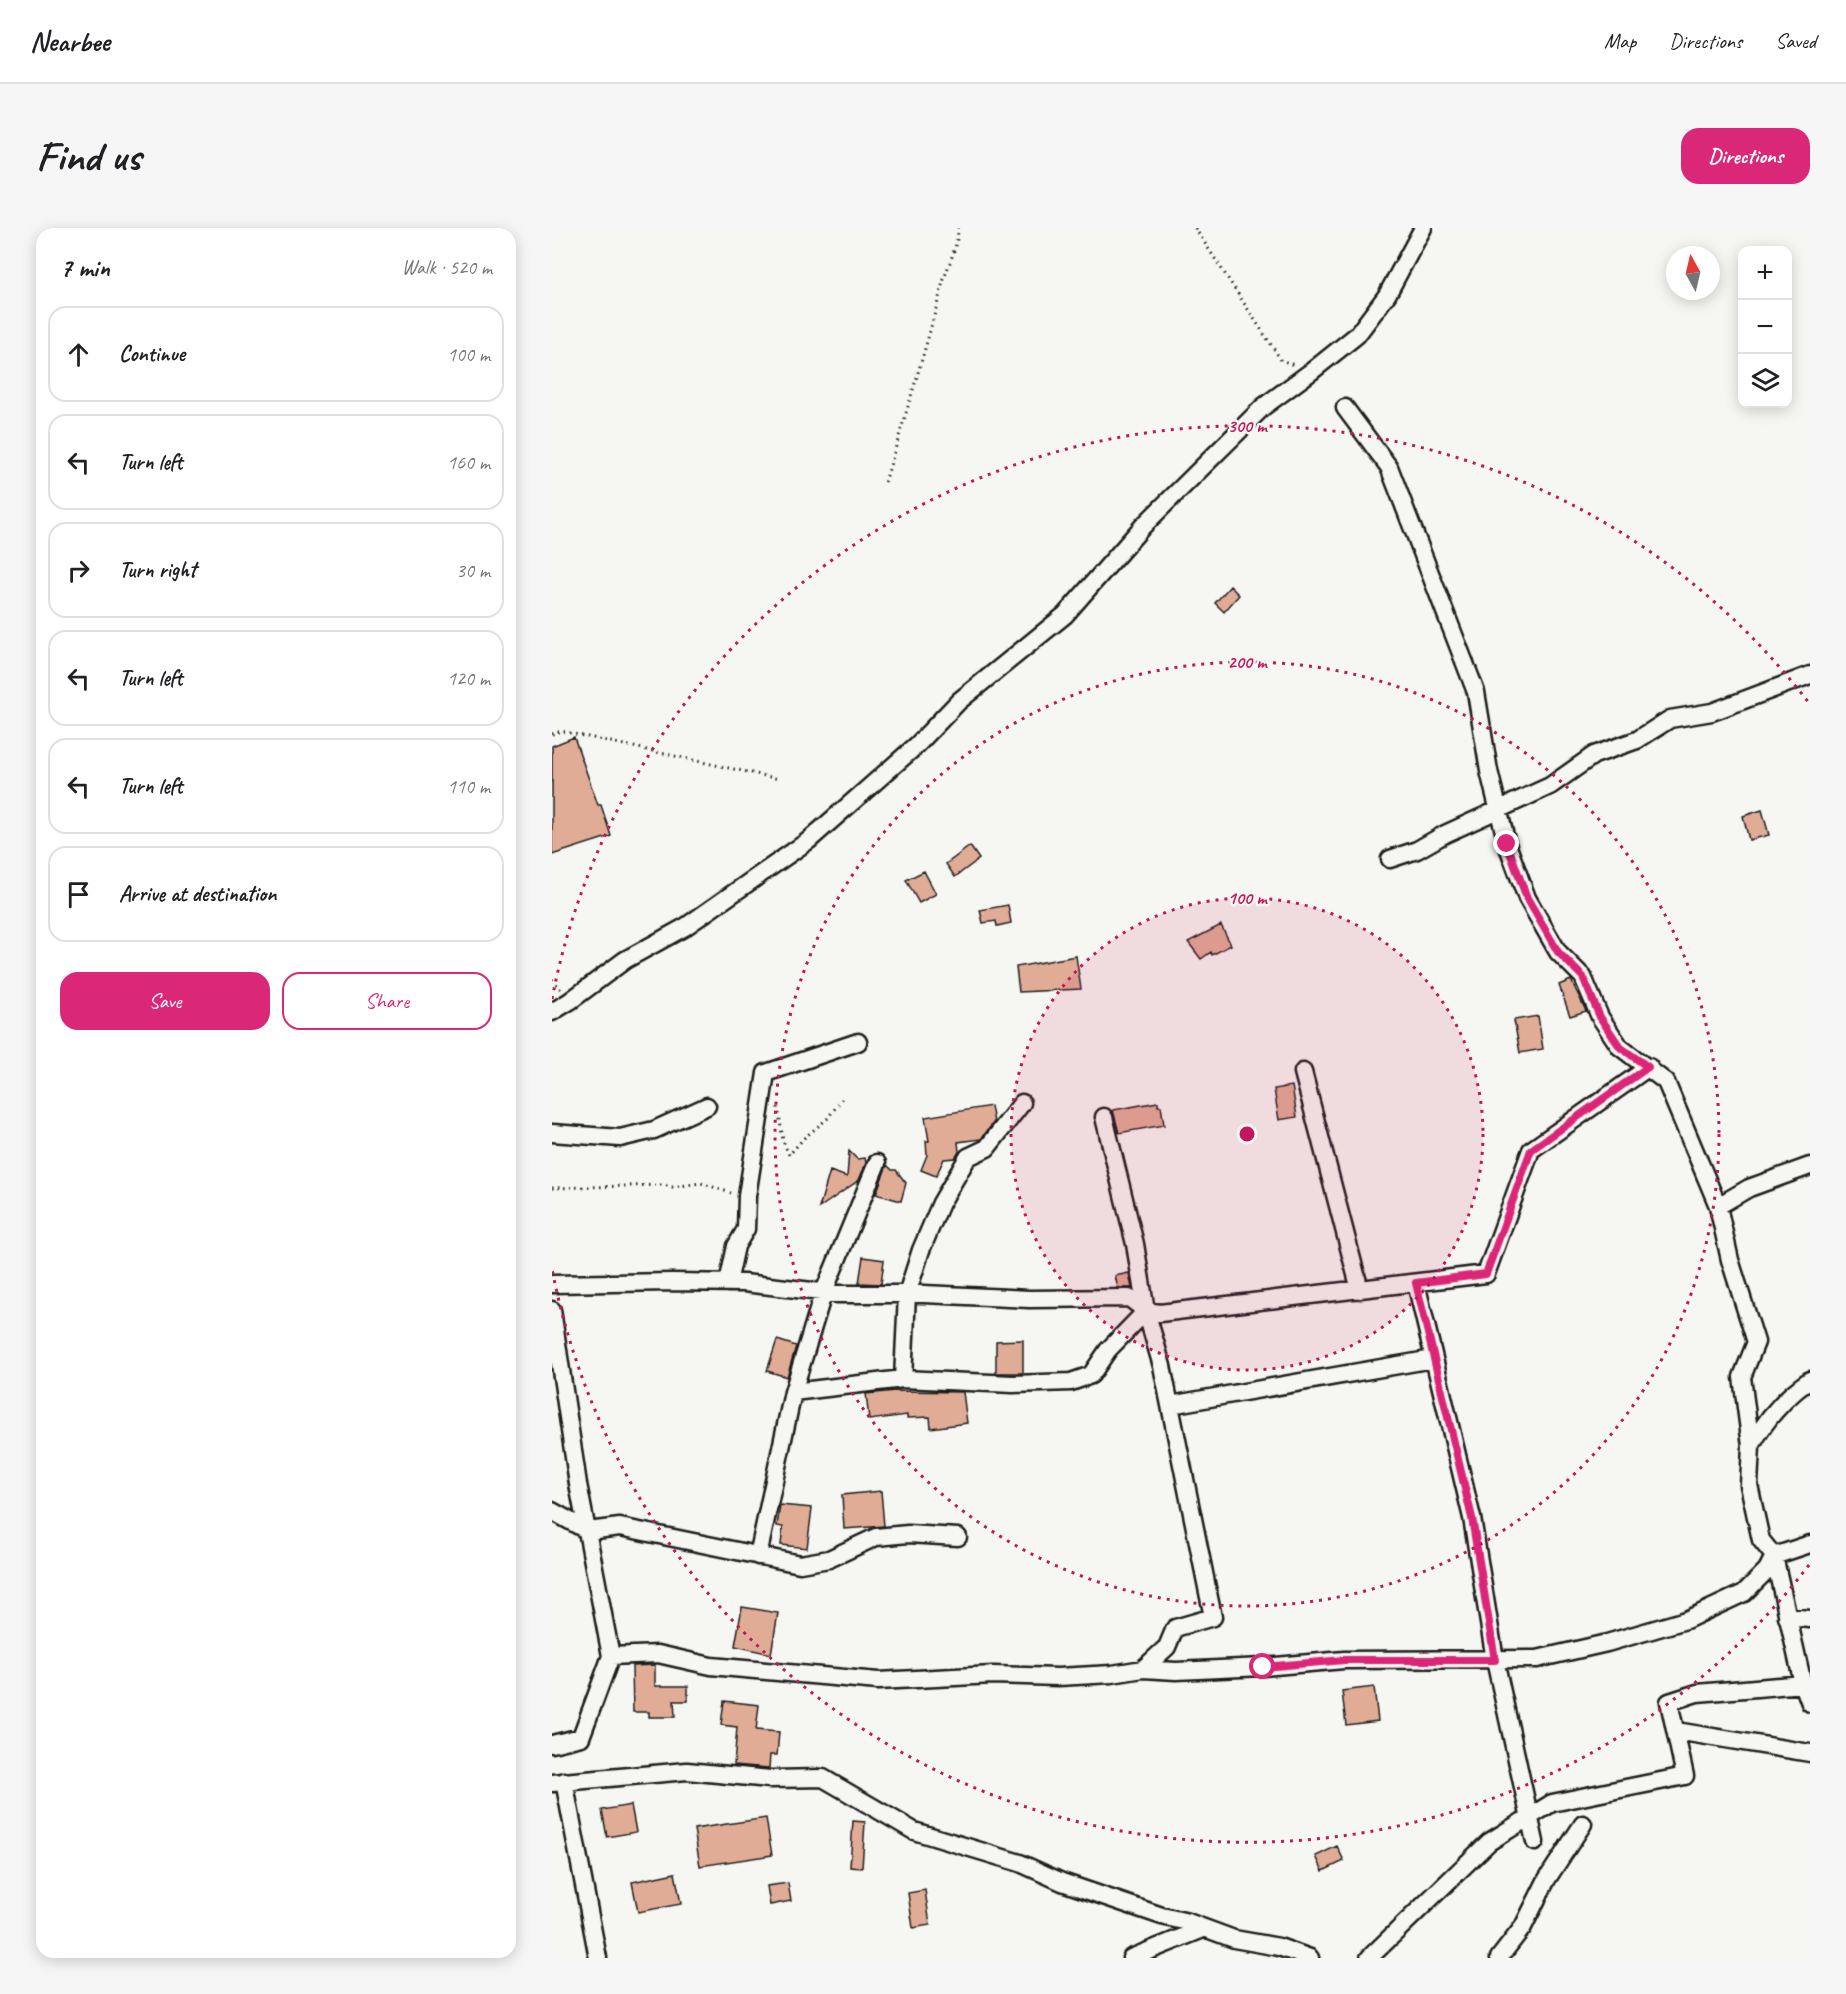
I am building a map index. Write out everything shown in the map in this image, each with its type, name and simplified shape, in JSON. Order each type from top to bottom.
[{"type":"street","points":[[552,1012],[625,960],[684,927],[808,841],[917,745],[959,701],[1065,615],[1143,526],[1263,406],[1357,335],[1387,295],[1423,228]]},
{"type":"street","points":[[1345,408],[1389,467],[1476,692],[1489,771],[1498,809],[1507,844],[1527,898],[1558,952],[1583,977],[1600,1017],[1620,1047],[1666,1082],[1718,1206],[1730,1260],[1756,1342],[1743,1377],[1750,1446],[1749,1485],[1761,1540],[1774,1556],[1803,1684],[1810,1703]]},
{"type":"street","points":[[1390,859],[1417,850],[1445,834],[1550,786],[1594,755],[1637,740],[1670,719],[1712,712],[1810,675]]},
{"type":"street","points":[[728,1283],[736,1246],[746,1229],[747,1196],[766,1072],[858,1042]]},
{"type":"street","points":[[552,1284],[672,1281],[744,1283],[823,1293],[1029,1299],[1130,1298],[1146,1311],[1160,1313],[1486,1274],[1531,1150],[1648,1067]]},
{"type":"street","points":[[1303,1072],[1360,1290]]},
{"type":"street","points":[[903,1379],[907,1294],[921,1250],[941,1203],[968,1157],[987,1148],[1022,1103]]},
{"type":"street","points":[[552,1133],[620,1138],[654,1130],[706,1106]]},
{"type":"street","points":[[1104,1117],[1135,1244],[1146,1311],[1170,1405],[1213,1617],[1175,1628],[1167,1647],[1143,1669]]},
{"type":"street","points":[[758,1556],[793,1392],[823,1293],[877,1163]]},
{"type":"street","points":[[1718,1206],[1749,1188],[1810,1166]]},
{"type":"street","points":[[1416,1283],[1472,1518],[1495,1660],[1535,1842]]},
{"type":"street","points":[[552,1310],[578,1484],[610,1656],[581,1737],[552,1744]]},
{"type":"street","points":[[793,1392],[903,1379],[1013,1384],[1071,1382],[1091,1375],[1108,1350],[1146,1311]]},
{"type":"street","points":[[1170,1405],[1433,1359]]},
{"type":"street","points":[[1750,1446],[1768,1417],[1799,1387],[1810,1380]]},
{"type":"street","points":[[552,1510],[588,1531],[620,1527],[800,1564],[829,1559],[876,1537],[908,1534],[958,1537]]},
{"type":"street","points":[[610,1656],[658,1654],[711,1666],[878,1681],[993,1675],[1059,1677],[1112,1674],[1143,1669],[1176,1671],[1230,1669],[1344,1660],[1537,1659],[1607,1643],[1686,1620],[1744,1593],[1767,1570],[1774,1556],[1810,1544]]},
{"type":"street","points":[[1787,1617],[1810,1619]]},
{"type":"street","points":[[1369,1958],[1489,1842],[1552,1803],[1684,1776],[1669,1702],[1697,1693],[1803,1684]]},
{"type":"street","points":[[1676,1731],[1810,1753]]},
{"type":"street","points":[[598,1958],[558,1782],[687,1771],[770,1779],[823,1778],[914,1831],[1020,1863],[1062,1882],[1162,1916],[1188,1922],[1234,1939],[1279,1947],[1310,1958]]},
{"type":"street","points":[[1499,1958],[1523,1927],[1547,1879],[1583,1824]]},
{"type":"street","points":[[1131,1958],[1203,1929]]},
{"type":"path","points":[[885,482],[929,336],[947,265],[958,238],[958,228]]},
{"type":"path","points":[[1195,228],[1281,360],[1312,371]]},
{"type":"path","points":[[552,734],[561,731],[779,779]]},
{"type":"path","points":[[789,1155],[804,1138],[828,1119],[842,1099]]},
{"type":"path","points":[[552,1188],[663,1185],[672,1187],[701,1183],[735,1195],[747,1196]]},
{"type":"building","points":[[1230,586],[1239,595],[1224,612],[1215,603]]},
{"type":"building","points":[[574,737],[611,836],[552,855],[552,746]]},
{"type":"building","points":[[1762,810],[1769,835],[1749,840],[1743,816]]},
{"type":"building","points":[[970,846],[979,859],[955,877],[946,864]]},
{"type":"building","points":[[924,871],[936,894],[919,903],[906,880]]},
{"type":"building","points":[[1008,905],[1011,923],[997,926],[996,921],[983,923],[980,910]]},
{"type":"building","points":[[1221,925],[1231,945],[1212,955],[1211,952],[1201,959],[1188,942]]},
{"type":"building","points":[[1076,956],[1081,989],[1019,992],[1016,967]]},
{"type":"building","points":[[1571,980],[1586,1011],[1570,1016],[1559,985]]},
{"type":"building","points":[[1538,1016],[1543,1049],[1520,1053],[1514,1020]]},
{"type":"building","points":[[1292,1086],[1297,1117],[1279,1120],[1274,1089]]},
{"type":"building","points":[[1158,1102],[1158,1106],[1161,1106],[1164,1125],[1119,1133],[1113,1110]]},
{"type":"building","points":[[991,1106],[994,1122],[981,1139],[958,1142],[959,1152],[955,1158],[944,1159],[936,1176],[921,1170],[927,1155],[926,1141],[929,1141],[925,1117]]},
{"type":"building","points":[[849,1151],[857,1159],[865,1158],[866,1163],[859,1180],[819,1208],[830,1171],[847,1177]]},
{"type":"building","points":[[887,1165],[892,1170],[896,1170],[906,1183],[901,1201],[876,1194]]},
{"type":"building","points":[[863,1257],[884,1260],[881,1284],[859,1283]]},
{"type":"building","points":[[1129,1273],[1132,1288],[1118,1288],[1115,1276]]},
{"type":"building","points":[[777,1340],[796,1346],[787,1377],[767,1371]]},
{"type":"building","points":[[1023,1340],[1023,1373],[996,1373],[996,1341]]},
{"type":"building","points":[[895,1391],[963,1392],[967,1423],[931,1428],[930,1417],[907,1418],[907,1415],[869,1420],[866,1394]]},
{"type":"building","points":[[881,1491],[884,1526],[844,1529],[842,1495]]},
{"type":"building","points":[[780,1505],[812,1508],[807,1548],[781,1545],[783,1527],[777,1526]]},
{"type":"building","points":[[742,1607],[778,1613],[771,1654],[735,1646]]},
{"type":"building","points":[[655,1665],[655,1686],[688,1686],[688,1701],[674,1701],[675,1717],[649,1717],[649,1712],[633,1712],[632,1666]]},
{"type":"building","points":[[1374,1687],[1378,1721],[1346,1725],[1342,1691]]},
{"type":"building","points":[[724,1701],[759,1705],[756,1730],[779,1732],[777,1755],[770,1755],[769,1768],[734,1765],[737,1727],[721,1725]]},
{"type":"building","points":[[631,1805],[636,1832],[607,1837],[602,1810]]},
{"type":"building","points":[[766,1818],[772,1855],[700,1866],[694,1829]]},
{"type":"building","points":[[853,1821],[865,1822],[862,1868],[850,1867]]},
{"type":"building","points":[[1337,1846],[1344,1861],[1323,1871],[1316,1856]]},
{"type":"building","points":[[675,1873],[681,1904],[638,1912],[632,1882]]},
{"type":"building","points":[[788,1883],[791,1901],[770,1905],[767,1886]]},
{"type":"building","points":[[925,1890],[930,1925],[913,1928],[908,1893]]},
{"type":"route","points":[[1263,1667],[1344,1660],[1495,1660],[1472,1518],[1416,1283],[1486,1274],[1531,1150],[1648,1067],[1620,1047],[1600,1017],[1583,977],[1558,952],[1527,898],[1507,844]]}]
